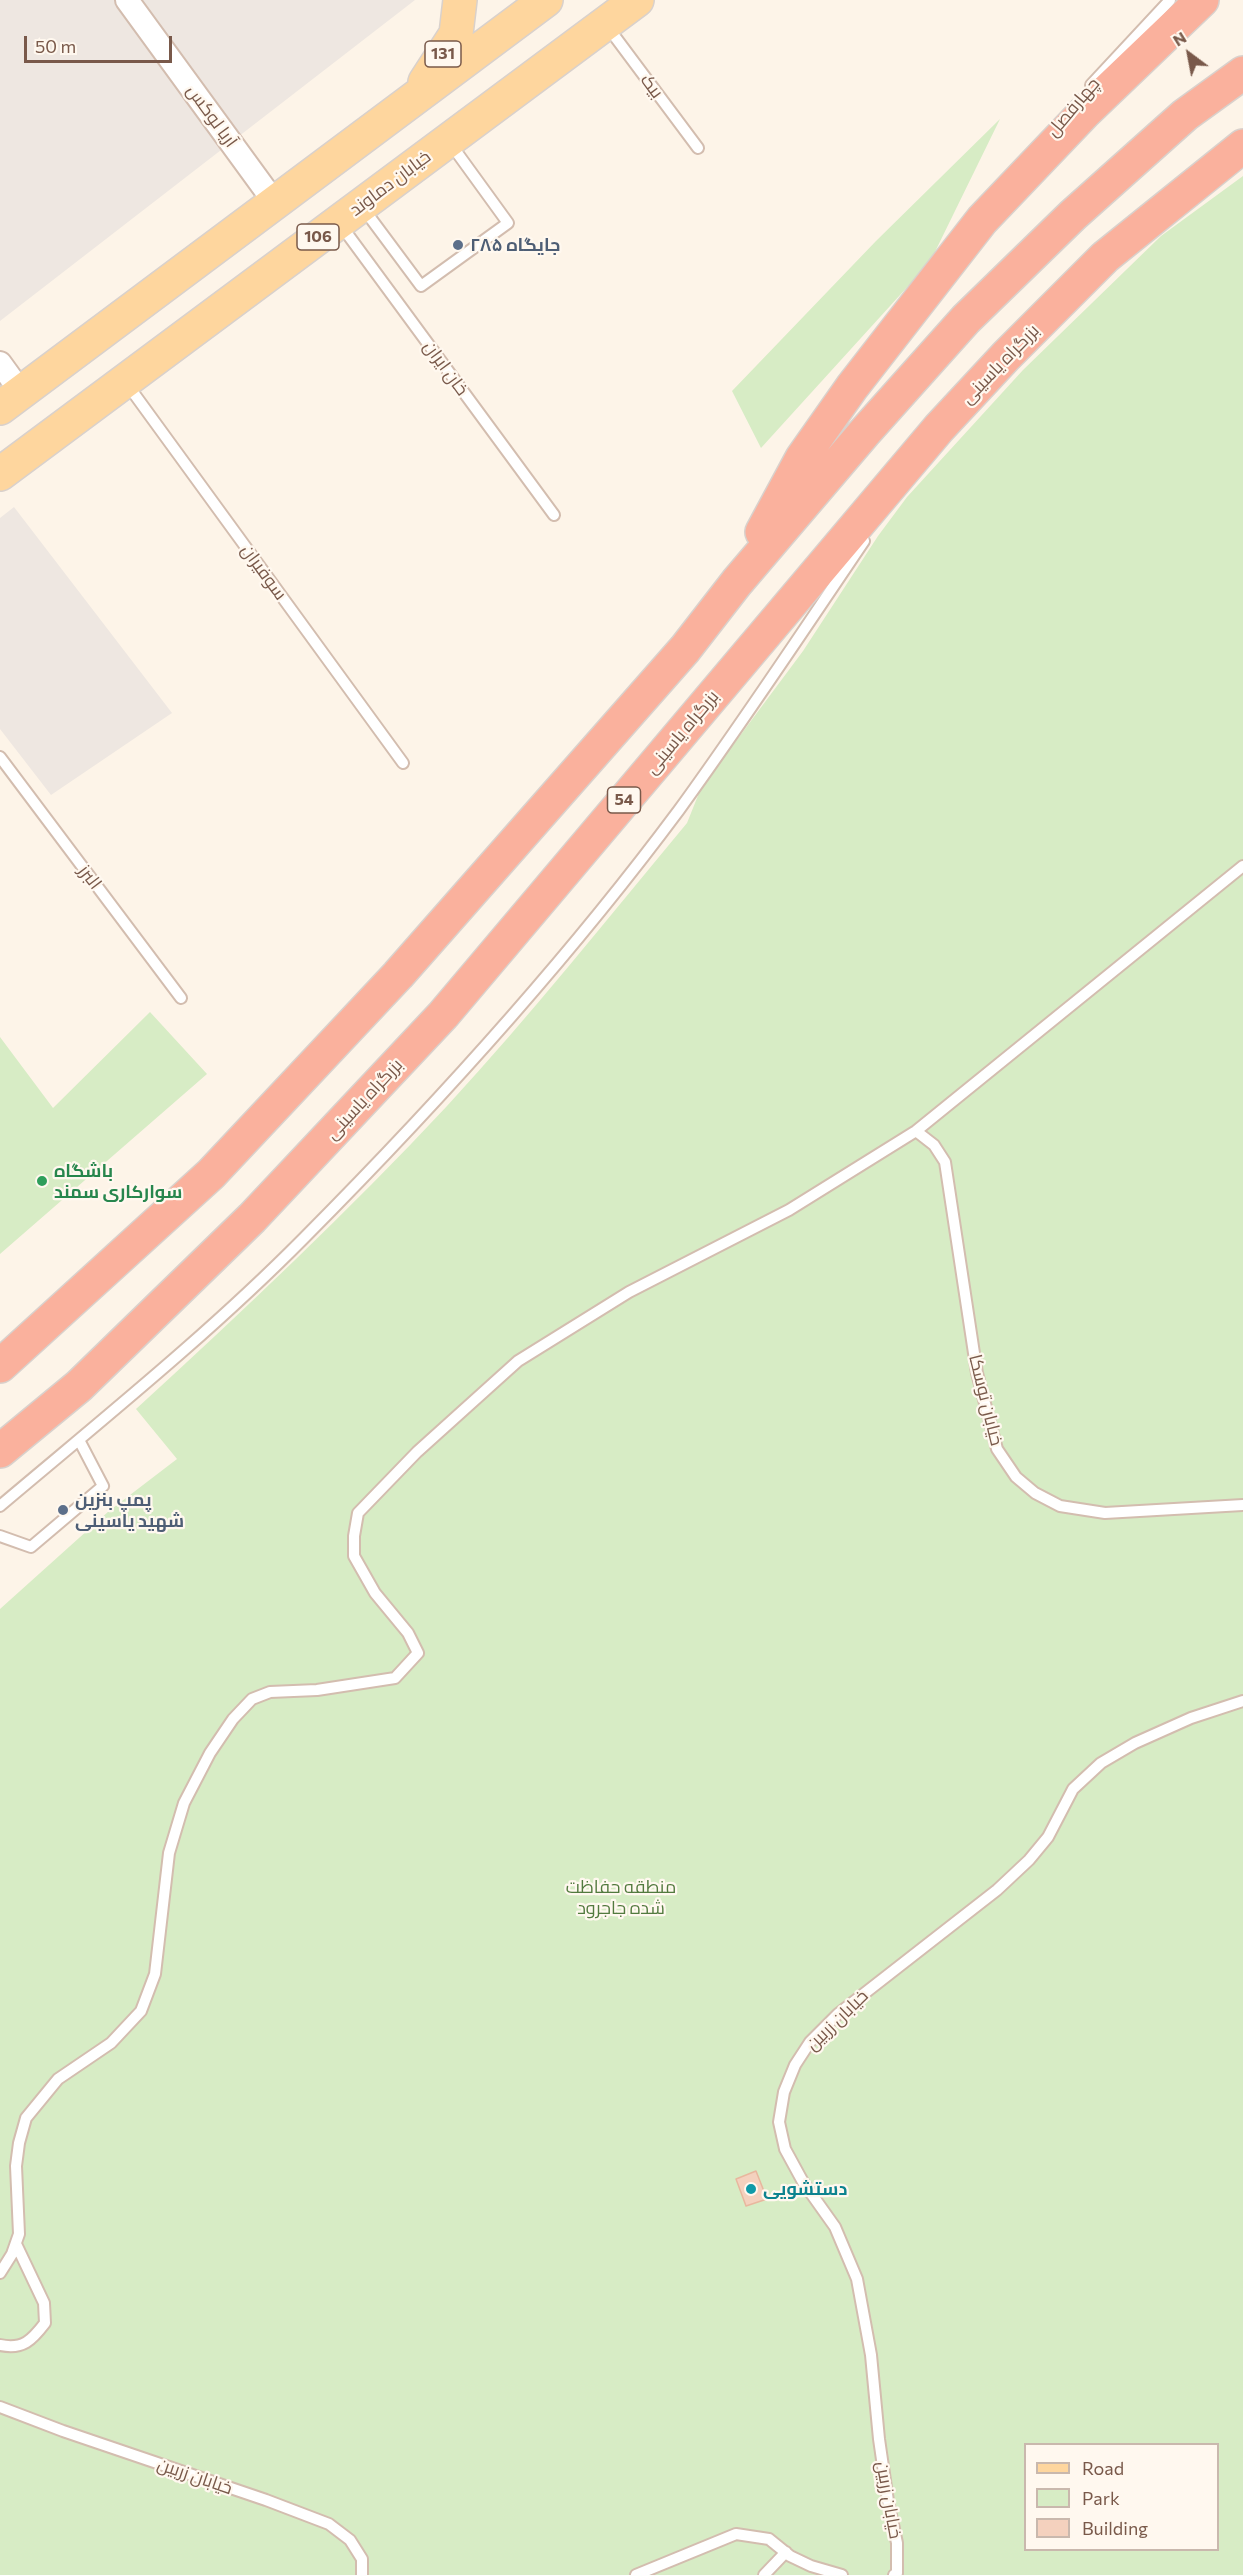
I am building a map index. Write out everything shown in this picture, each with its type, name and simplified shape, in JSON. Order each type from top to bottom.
[{"type":"highway","points":[[737,582],[802,458],[852,387],[982,220],[1091,105],[1202,0]]},
{"type":"highway","points":[[0,1366],[219,1165],[398,975],[685,649],[737,582],[864,433],[966,319],[1073,215],[1176,123],[1243,73]]},
{"type":"highway","name":"بزرگراه یاسینی","points":[[0,1451],[79,1386],[252,1218],[443,1015],[939,428],[1105,256],[1243,146]]},
{"type":"main road","name":"131","points":[[412,102],[456,34],[460,0]]},
{"type":"main road","points":[[11,400],[546,0]]},
{"type":"main road","name":"خیابان دماوند","points":[[0,474],[637,0]]},
{"type":"street","name":"آریا لوکس","points":[[127,0],[275,203]]},
{"type":"street","points":[[0,363],[11,400]]},
{"type":"lane","name":"چهارفصل","points":[[1084,93],[1170,0]]},
{"type":"lane","name":"بیک","points":[[606,24],[698,148]]},
{"type":"lane","name":"چهارفصل","points":[[982,220],[1063,118]]},
{"type":"lane","points":[[350,213],[422,286],[508,222],[448,141]]},
{"type":"lane","name":"خان ایران","points":[[350,213],[554,515]]},
{"type":"lane","name":"سوفیران","points":[[125,381],[403,764]]},
{"type":"lane","points":[[880,517],[939,428]]},
{"type":"lane","points":[[0,1506],[79,1440],[303,1240],[465,1067],[603,907],[678,812],[731,738],[873,527]]},
{"type":"lane","name":"البرز","points":[[0,757],[181,998]]},
{"type":"lane","points":[[0,2272],[12,2254],[19,2234],[16,2166],[18,2143],[26,2118],[57,2079],[111,2043],[141,2011],[155,1974],[168,1853],[184,1803],[210,1753],[233,1719],[252,1699],[270,1692],[317,1690],[395,1678],[418,1653],[408,1633],[375,1593],[354,1556],[354,1536],[358,1513],[417,1452],[518,1361],[629,1292],[789,1210],[916,1131],[1243,866]]},
{"type":"lane","name":"خیابان توسکا","points":[[916,1131],[934,1145],[945,1162],[977,1373],[997,1449],[1016,1478],[1035,1493],[1060,1506],[1105,1513],[1243,1505]]},
{"type":"lane","points":[[0,1536],[31,1547],[103,1486],[79,1440]]},
{"type":"lane","name":"خیابان زربین","points":[[894,2575],[897,2573],[897,2543],[888,2501],[871,2355],[857,2280],[835,2227],[802,2182],[784,2149],[779,2122],[788,2083],[795,2065],[810,2042],[838,2014],[997,1890],[1029,1860],[1048,1837],[1073,1789],[1101,1763],[1135,1743],[1191,1718],[1243,1701]]},
{"type":"lane","points":[[0,2345],[13,2348],[33,2339],[45,2323],[44,2303],[16,2244]]},
{"type":"lane","name":"خیابان زربین","points":[[0,2407],[329,2524],[350,2540],[362,2559],[362,2575]]},
{"type":"lane","points":[[636,2575],[736,2534],[769,2539],[811,2566],[843,2575]]},
{"type":"lane","points":[[764,2575],[786,2552]]},
{"type":"shaded area","points":[[0,0],[415,0],[0,321]]},
{"type":"shaded area","points":[[14,507],[172,713],[51,795],[0,729],[0,518]]},
{"type":"green space","points":[[1000,119],[930,262],[761,448],[732,391],[876,241]]},
{"type":"green space","name":"منطقه حفاظت شده جاجرود","points":[[1243,176],[1243,2575],[0,2575],[0,1609],[109,1511],[177,1459],[136,1409],[333,1223],[447,1106],[509,1037],[687,823],[701,788],[803,651],[878,536],[907,497],[1023,370],[1161,236]]},
{"type":"green space","name":"باشگاه سوارکاری سمند","points":[[150,1012],[207,1074],[0,1254],[0,1037],[53,1108]]},
{"type":"building","name":"دستشویی","points":[[756,2171],[767,2199],[746,2206],[736,2179]]},
{"type":"place","name":"جایگاه ۲۸۵","points":[[458,245]]},
{"type":"place","name":"باشگاه سوارکاری سمند","points":[[42,1181]]},
{"type":"place","name":"پمپ بنزین شهید یاسینی","points":[[63,1510]]},
{"type":"place","name":"دستشویی","points":[[751,2189]]}]
